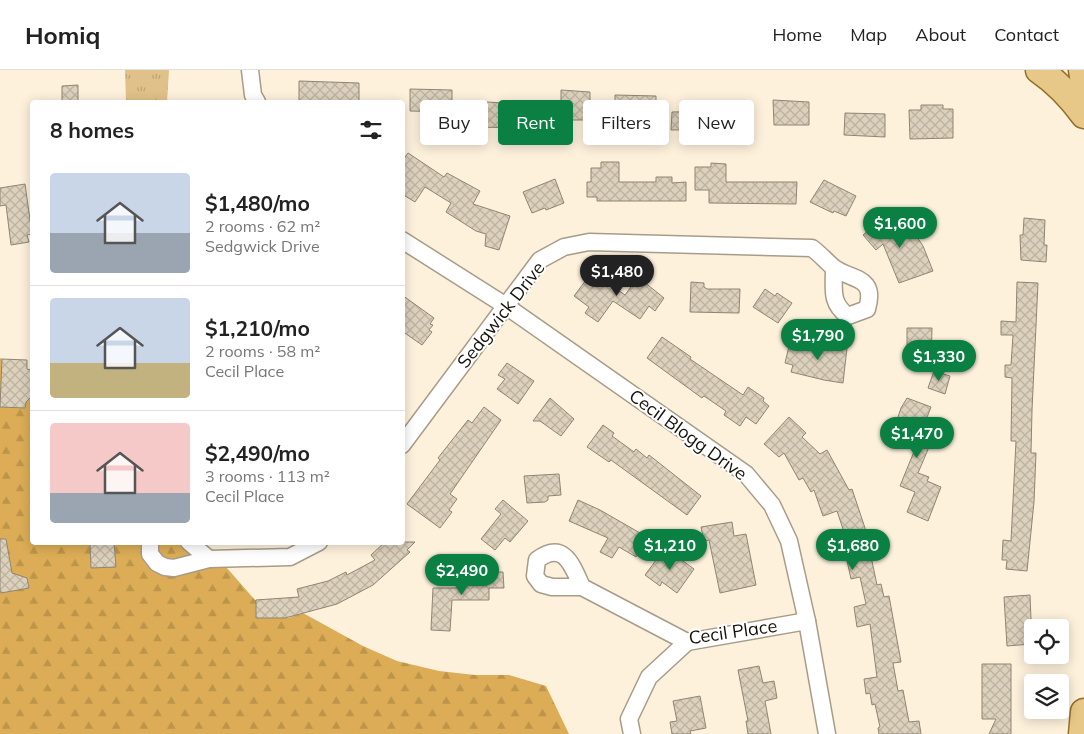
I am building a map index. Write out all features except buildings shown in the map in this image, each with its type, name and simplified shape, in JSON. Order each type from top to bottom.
[{"type":"main road","points":[[1039,70],[1054,80],[1073,99],[1084,115]]},
{"type":"main road","points":[[1082,70],[1084,82]]},
{"type":"main road","points":[[1082,734],[1084,712]]},
{"type":"street","points":[[250,70],[253,95],[256,100]]},
{"type":"street","name":"Cecil Blogg Drive","points":[[405,242],[506,306],[746,474],[772,505],[789,541],[808,621],[827,734]]},
{"type":"street","name":"Sedgwick Drive","points":[[405,441],[540,260],[564,247],[589,242],[812,248],[834,268]]},
{"type":"street","points":[[150,545],[150,554],[157,563],[165,567],[174,568],[209,559],[290,557],[313,545]]},
{"type":"street","points":[[192,545],[209,559]]},
{"type":"street","name":"Cecil Place","points":[[582,587],[687,642],[808,621]]},
{"type":"street","points":[[632,734],[629,719],[649,677],[687,642]]},
{"type":"green space","points":[[125,70],[169,70],[167,100],[126,100]]},
{"type":"green space","points":[[0,358],[30,370],[30,545],[207,545],[255,600],[263,599],[288,618],[303,613],[363,646],[397,661],[439,671],[475,675],[509,675],[546,686],[569,734],[0,734]]}]
